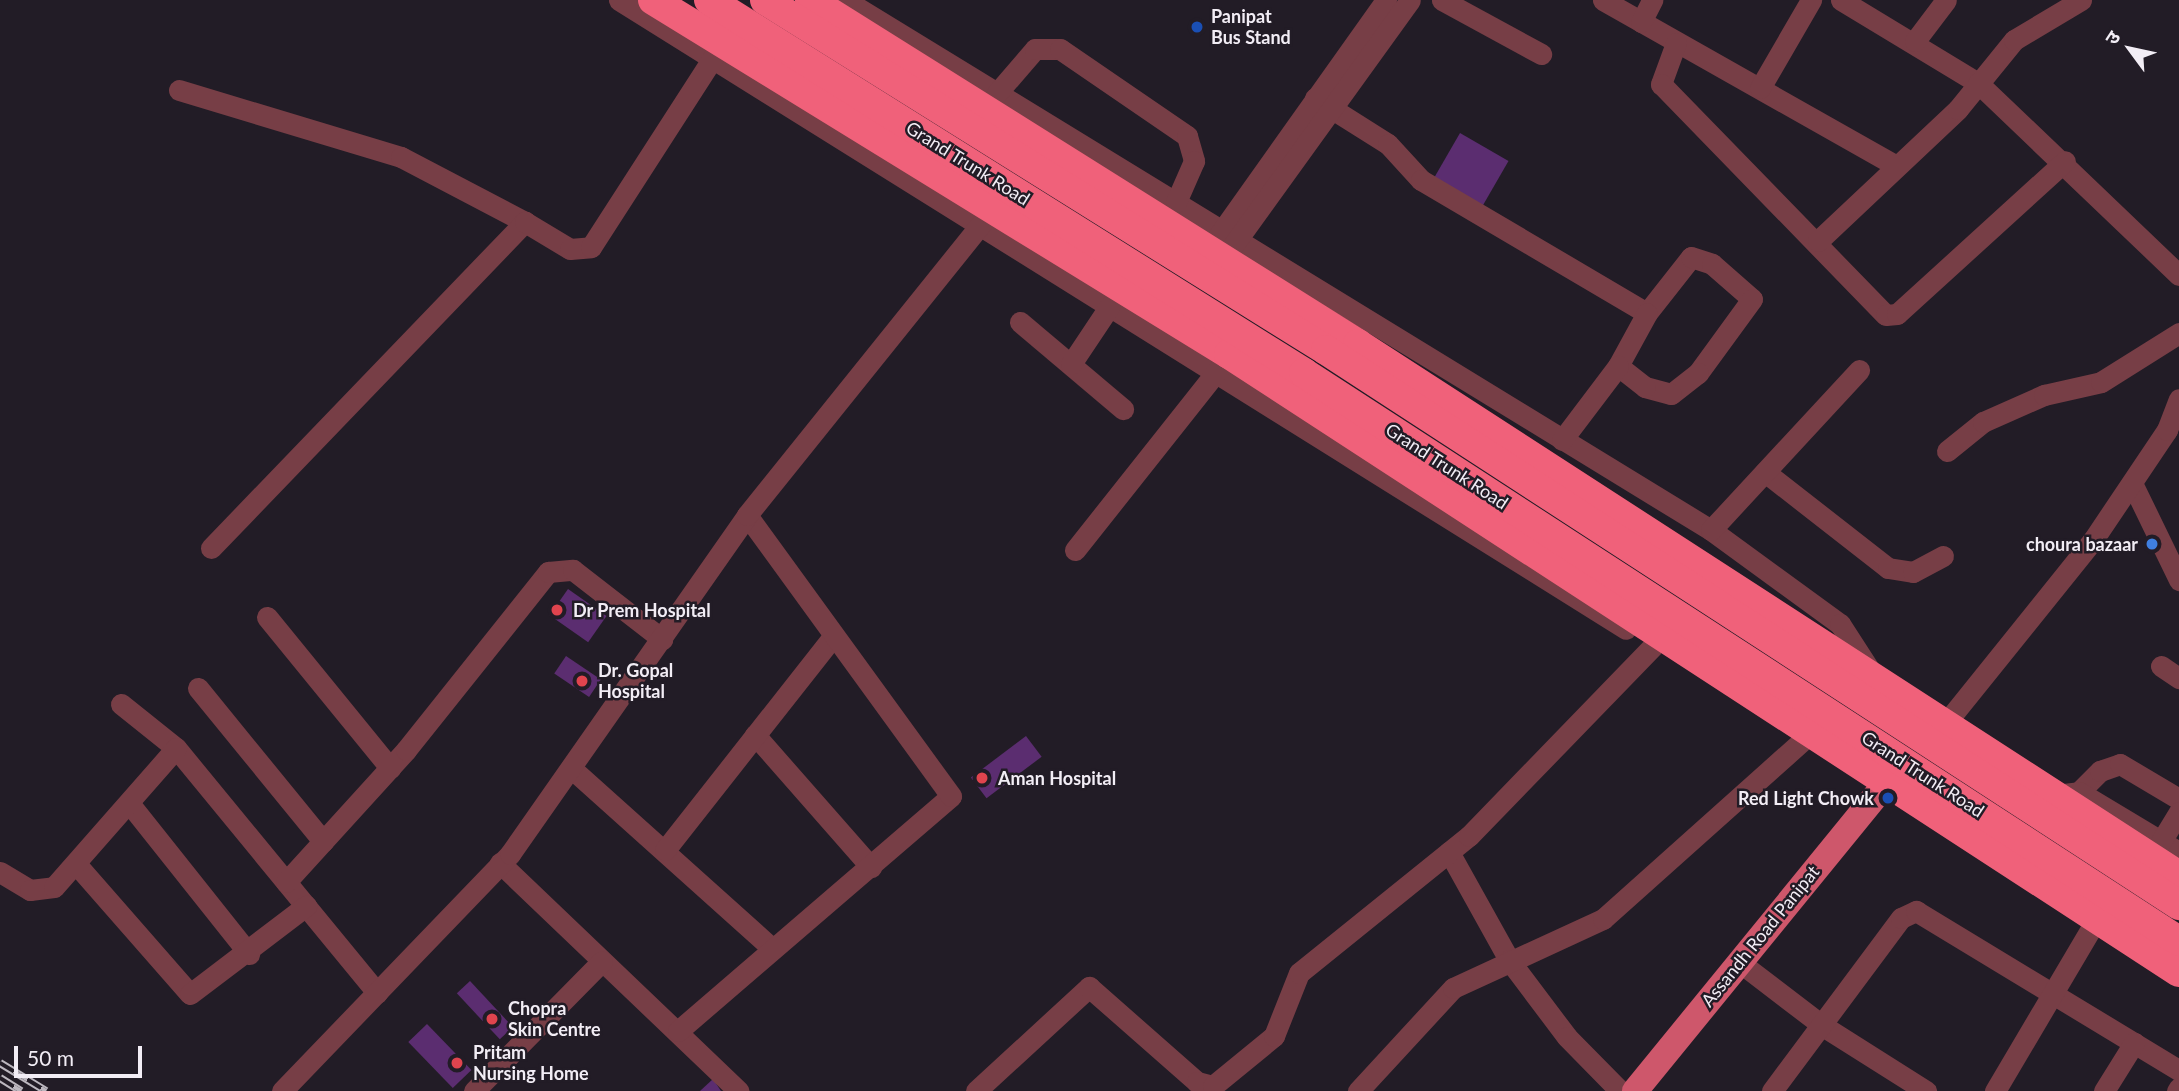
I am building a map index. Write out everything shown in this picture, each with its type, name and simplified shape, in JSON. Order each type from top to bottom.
[{"type":"highway","points":[[653,0],[719,50],[986,218],[1544,560],[2179,972]]},
{"type":"highway","name":"Grand Trunk Road","points":[[709,0],[1327,388],[2179,941]]},
{"type":"highway","name":"Grand Trunk Road","points":[[765,0],[1360,372],[2179,905]]},
{"type":"highway","points":[[810,0],[1223,245],[1588,491],[1945,724],[2164,850],[2179,876]]},
{"type":"highway","points":[[1544,560],[1588,491]]},
{"type":"main road","name":"Assandh Road Panipat","points":[[1635,1091],[1738,961],[1887,782]]},
{"type":"street","points":[[180,89],[401,157],[570,249],[592,247],[719,50],[619,0]]},
{"type":"street","points":[[845,0],[1176,202],[1223,245],[1562,440],[1711,530],[1840,624],[1874,677]]},
{"type":"street","points":[[1223,245],[1324,103],[1386,0]]},
{"type":"street","points":[[1324,103],[1410,0]]},
{"type":"street","points":[[1441,0],[1541,54]]},
{"type":"street","points":[[1603,0],[1896,166]]},
{"type":"street","points":[[1642,22],[1652,0]]},
{"type":"street","points":[[1760,88],[1811,0]]},
{"type":"street","points":[[1841,0],[1915,41],[1978,83],[2065,161],[2179,275]]},
{"type":"street","points":[[1915,41],[1946,0]]},
{"type":"street","points":[[1818,241],[1978,83],[2014,40],[2081,0]]},
{"type":"street","points":[[1676,43],[1661,84],[1818,241],[1877,310],[1893,317],[2065,161]]},
{"type":"street","points":[[997,93],[1035,49],[1059,49],[1188,136],[1194,161],[1176,202]]},
{"type":"street","points":[[1324,103],[1388,144],[1421,180],[1647,313]]},
{"type":"street","points":[[282,1091],[500,863],[571,768],[747,515],[986,218],[1110,307],[1223,364],[1705,679],[1732,680]]},
{"type":"street","points":[[211,548],[524,222]]},
{"type":"street","points":[[1562,440],[1618,366],[1647,313],[1691,257],[1712,264],[1752,299],[1716,352],[1671,394],[1645,387],[1618,366]]},
{"type":"street","points":[[1071,364],[1110,307]]},
{"type":"street","points":[[1020,321],[1123,409]]},
{"type":"street","points":[[1947,451],[1983,422],[2044,395],[2101,382],[2179,332]]},
{"type":"street","points":[[1075,550],[1223,364]]},
{"type":"street","points":[[1711,530],[1859,370]]},
{"type":"street","points":[[1945,724],[2132,483],[2167,430],[2179,399]]},
{"type":"street","points":[[1765,472],[1888,568],[1913,572],[1943,556]]},
{"type":"street","points":[[2132,483],[2179,580]]},
{"type":"street","points":[[678,1031],[950,799],[951,789],[747,515]]},
{"type":"street","points":[[286,882],[390,768],[548,572],[573,570],[662,639]]},
{"type":"street","points":[[267,617],[390,768]]},
{"type":"street","points":[[665,850],[834,635]]},
{"type":"street","points":[[976,1091],[1089,987],[1197,1082],[1213,1086],[1274,1036],[1293,982],[1304,968],[1449,852],[1529,779],[1653,646]]},
{"type":"street","points":[[2161,666],[2179,678]]},
{"type":"street","points":[[198,688],[323,841]]},
{"type":"street","points":[[121,704],[176,748],[377,993]]},
{"type":"street","points":[[1358,1091],[1453,988],[1613,911],[1811,733]]},
{"type":"street","points":[[755,735],[871,867]]},
{"type":"street","points":[[0,872],[42,891],[77,865],[176,748]]},
{"type":"street","points":[[2067,794],[2099,771],[2120,764],[2179,799]]},
{"type":"street","points":[[571,768],[773,949]]},
{"type":"street","points":[[129,803],[249,954]]},
{"type":"street","points":[[2164,850],[2179,812]]},
{"type":"street","points":[[1449,852],[1510,960],[1567,1037],[1620,1091]]},
{"type":"street","points":[[500,863],[739,1091]]},
{"type":"street","points":[[77,865],[183,992],[200,991],[306,906]]},
{"type":"street","points":[[1772,1091],[1912,911],[2052,991],[2179,1070]]},
{"type":"street","points":[[1995,1091],[2096,920]]},
{"type":"street","points":[[474,1091],[602,961]]},
{"type":"street","points":[[1738,961],[1823,1026],[1912,1088]]},
{"type":"street","points":[[2104,1091],[2134,1043]]},
{"type":"building","points":[[1460,133],[1508,161],[1481,208],[1433,180]]},
{"type":"building","points":[[568,589],[607,616],[588,642],[550,615]]},
{"type":"building","points":[[566,656],[601,679],[589,697],[554,673]]},
{"type":"building","points":[[1026,736],[1042,757],[987,798],[971,778]]},
{"type":"building","points":[[470,981],[513,1027],[500,1039],[457,993]]},
{"type":"building","points":[[427,1024],[471,1070],[453,1088],[408,1042]]},
{"type":"building","points":[[713,1079],[721,1091],[700,1091]]},
{"type":"railway","points":[[0,1063],[46,1091]]},
{"type":"railway","points":[[0,1078],[21,1091]]},
{"type":"place","name":"Panipat Bus Stand","points":[[1197,27]]},
{"type":"place","name":"choura bazaar","points":[[2152,544]]},
{"type":"place","name":"Dr Prem Hospital","points":[[557,610]]},
{"type":"place","name":"Dr. Gopal Hospital","points":[[582,681]]},
{"type":"place","name":"Aman Hospital","points":[[982,778]]},
{"type":"place","name":"Red Light Chowk","points":[[1888,798]]},
{"type":"place","name":"Chopra Skin Centre","points":[[492,1019]]},
{"type":"place","name":"Pritam Nursing Home","points":[[457,1063]]}]
